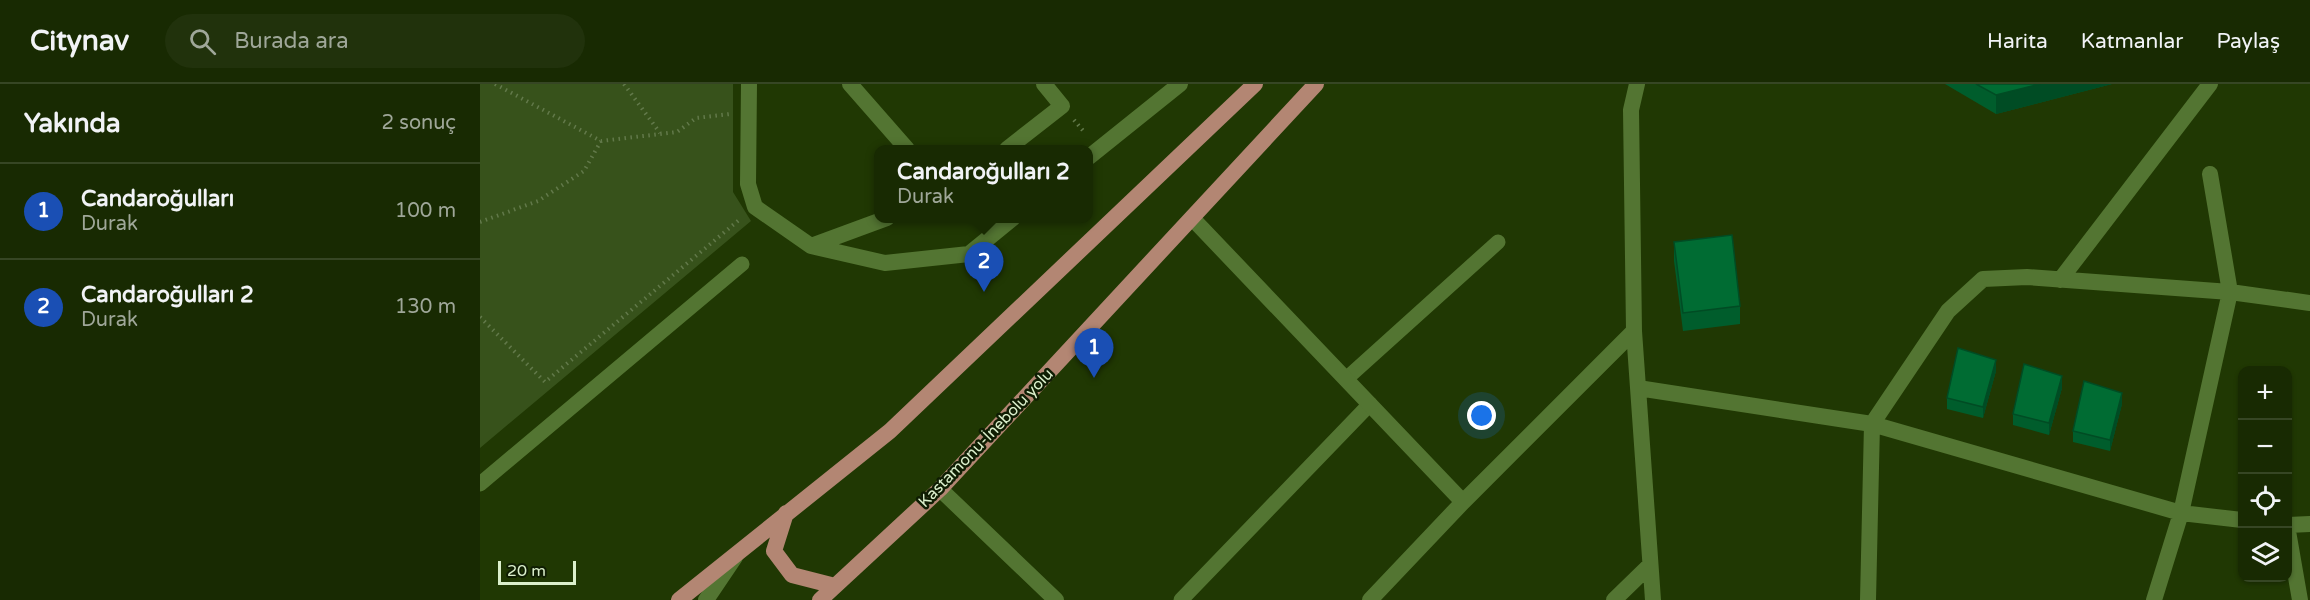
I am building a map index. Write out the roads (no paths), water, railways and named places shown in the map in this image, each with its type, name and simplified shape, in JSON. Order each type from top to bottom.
[{"type":"main road","points":[[679,600],[890,431],[1255,84]]},
{"type":"main road","name":"Kastamonu-İnebolu yolu","points":[[820,600],[940,489],[1316,84]]},
{"type":"main road","points":[[786,513],[774,551],[792,575],[835,586]]},
{"type":"street","points":[[749,84],[748,184],[755,207],[811,246],[885,263],[969,254],[1008,223]]},
{"type":"street","points":[[850,84],[903,145]]},
{"type":"street","points":[[1013,145],[1062,106],[1044,84]]},
{"type":"street","points":[[1094,153],[1180,84]]},
{"type":"street","points":[[1637,84],[1631,110],[1634,331],[1653,600]]},
{"type":"street","points":[[2060,280],[2210,84]]},
{"type":"street","points":[[2154,600],[2181,513],[2230,292],[2210,174]]},
{"type":"street","points":[[1192,218],[1463,502]]},
{"type":"street","points":[[811,246],[875,223]]},
{"type":"street","points":[[1868,600],[1872,424],[1948,311],[1983,279],[2027,277],[2230,292],[2310,303]]},
{"type":"street","points":[[1370,600],[1463,502],[1634,331]]},
{"type":"street","points":[[1638,388],[1872,424],[2181,513],[2238,520]]},
{"type":"street","points":[[940,489],[1056,600]]},
{"type":"street","points":[[2292,525],[2310,524]]},
{"type":"street","points":[[706,600],[741,549]]},
{"type":"street","points":[[2292,554],[2300,600]]},
{"type":"street","points":[[1614,600],[1650,566]]},
{"type":"lane","points":[[1346,379],[1498,242]]},
{"type":"lane","points":[[480,484],[742,264]]},
{"type":"lane","points":[[1181,600],[1370,404]]},
{"type":"place","name":"Candaroğulları 2","points":[[984,292]]},
{"type":"place","name":"Candaroğulları","points":[[1094,378]]}]
